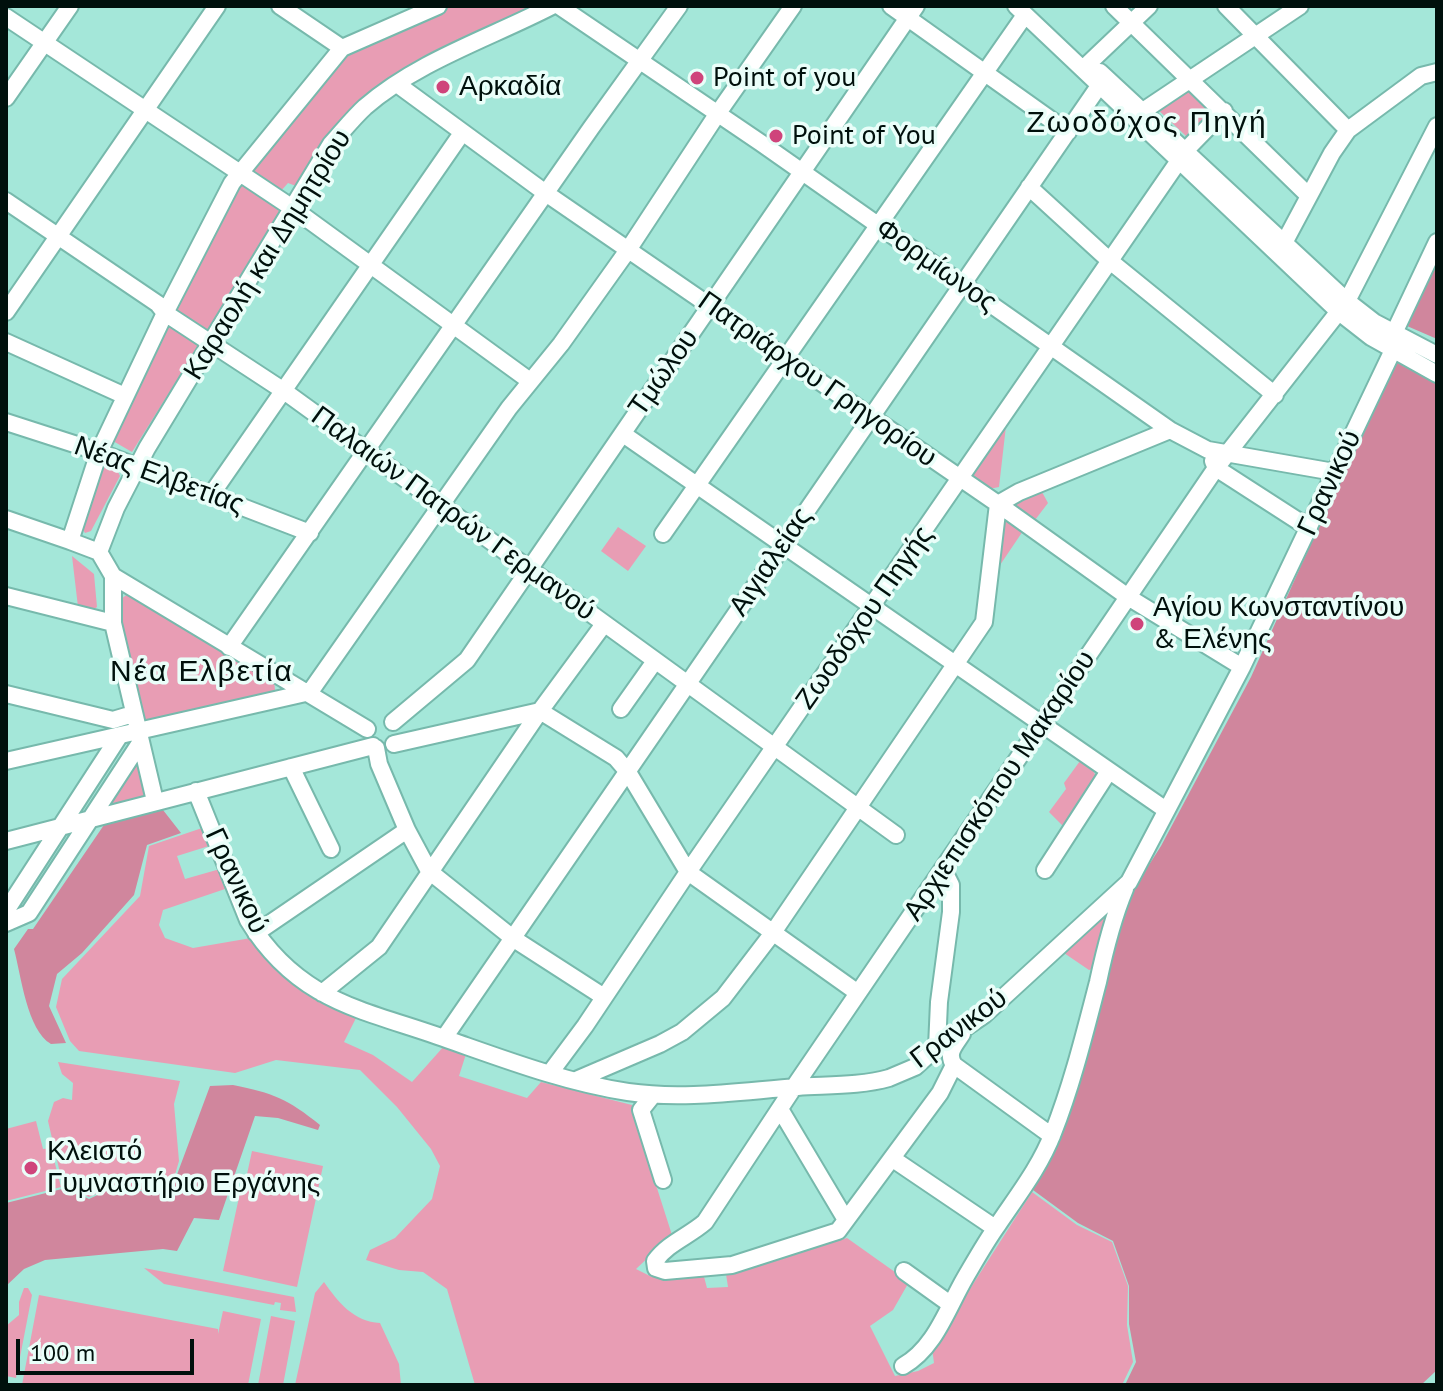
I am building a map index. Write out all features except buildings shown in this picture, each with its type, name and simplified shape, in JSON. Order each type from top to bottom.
[{"type":"street","points":[[6,98],[70,6]]},
{"type":"street","points":[[6,312],[217,6]]},
{"type":"street","points":[[280,6],[342,48]]},
{"type":"street","name":"Καραολή και Δημητρίου","points":[[70,541],[99,452],[165,313],[240,172],[342,48],[438,6]]},
{"type":"street","name":"Καραολή και Δημητρίου","points":[[99,552],[116,508],[137,467],[331,144],[364,108],[397,84],[431,64],[552,6]]},
{"type":"street","name":"Φορμίωνος","points":[[559,6],[718,113],[1170,430],[1208,450],[1334,472]]},
{"type":"street","points":[[229,647],[679,6]]},
{"type":"street","points":[[6,761],[120,735],[139,737],[310,692],[530,381],[561,344],[628,250],[793,6]]},
{"type":"street","points":[[891,6],[912,12],[984,72],[1068,132]]},
{"type":"street","points":[[1114,6],[1309,196]]},
{"type":"street","points":[[1089,63],[1149,6]]},
{"type":"street","points":[[1226,6],[1348,130]]},
{"type":"street","points":[[1143,111],[1300,6]]},
{"type":"street","points":[[1024,9],[1143,111],[1182,156],[1343,307],[1374,322],[1393,342],[1437,374]]},
{"type":"street","points":[[663,534],[984,72],[1024,9]]},
{"type":"street","points":[[1024,9],[1099,86],[1284,243],[1343,307]]},
{"type":"street","name":"Τμώλου","points":[[393,722],[467,660],[912,12]]},
{"type":"street","points":[[6,17],[291,207],[530,381]]},
{"type":"street","points":[[1284,243],[1332,153],[1348,130],[1421,76],[1437,72]]},
{"type":"street","name":"Πατριάρχου Γρηγορίου","points":[[397,84],[547,194],[1128,597],[1242,667]]},
{"type":"street","name":"Αιγιαλείας","points":[[444,1038],[1099,86]]},
{"type":"street","name":"Ζωοδόχου Πηγής","points":[[550,1073],[1182,156],[1224,111]]},
{"type":"street","name":"Αρχιεπισκόπου Μακαρίου","points":[[846,1220],[838,1231],[821,1239],[732,1265],[665,1271],[656,1268],[655,1261],[660,1254],[705,1222],[1216,468],[1343,307],[1437,126]]},
{"type":"street","points":[[211,495],[462,133]]},
{"type":"street","points":[[1029,187],[1110,261],[1275,395]]},
{"type":"street","name":"Παλαιών Πατρών Γερμανού","points":[[6,201],[163,307],[165,313],[284,391],[896,835]]},
{"type":"street","name":"Γρανικού","points":[[196,791],[256,933],[284,965],[322,993],[361,1012],[550,1073],[626,1092],[653,1095],[719,1094],[880,1081],[915,1067],[937,1047],[965,1030],[1129,882],[1242,667],[1309,528],[1437,242]]},
{"type":"street","points":[[6,342],[125,396]]},
{"type":"street","points":[[1393,342],[1437,355]]},
{"type":"street","name":"Νέας Ελβετίας","points":[[6,422],[99,452],[310,533]]},
{"type":"street","points":[[576,1080],[660,1044],[688,1027],[723,998],[772,934],[984,622],[998,504],[1019,492],[1170,430]]},
{"type":"street","points":[[623,434],[1166,810]]},
{"type":"street","points":[[1208,450],[1216,468],[1309,528]]},
{"type":"street","points":[[6,519],[99,552],[113,576],[367,729]]},
{"type":"street","points":[[113,576],[113,623],[155,801]]},
{"type":"street","points":[[6,596],[113,623]]},
{"type":"street","points":[[322,993],[379,947],[540,711],[604,624]]},
{"type":"street","points":[[621,709],[655,661]]},
{"type":"street","points":[[6,694],[113,720],[133,714]]},
{"type":"street","points":[[6,841],[291,767],[374,747],[386,749],[394,744],[540,711],[616,758],[628,772],[688,872],[858,993]]},
{"type":"street","points":[[394,744],[398,737],[393,722],[378,718],[367,729],[367,739],[374,747],[407,830],[429,871],[514,939],[604,997]]},
{"type":"street","points":[[6,911],[120,735]]},
{"type":"street","points":[[6,923],[29,913],[92,817],[139,737]]},
{"type":"street","points":[[291,767],[331,849]]},
{"type":"street","points":[[1045,870],[1109,771]]},
{"type":"street","points":[[256,933],[407,830]]},
{"type":"street","points":[[937,1047],[939,1002],[951,912],[951,885],[943,869]]},
{"type":"street","points":[[903,1366],[920,1355],[938,1329],[1052,1136],[1063,1108],[1109,930],[1129,882]]},
{"type":"street","points":[[965,1030],[950,1056],[954,1065],[1052,1136]]},
{"type":"street","points":[[780,1109],[846,1220],[940,1093],[954,1065]]},
{"type":"street","points":[[653,1095],[641,1110],[663,1180]]},
{"type":"street","points":[[893,1159],[995,1228]]},
{"type":"street","points":[[904,1271],[950,1304]]},
{"type":"shaded area","points":[[452,6],[531,6],[416,61],[364,99],[339,121],[296,186],[288,183],[280,192],[251,171],[304,101],[355,47]]},
{"type":"shaded area","points":[[1191,83],[1215,107],[1186,136],[1154,106]]},
{"type":"shaded area","points":[[245,185],[278,208],[279,212],[208,331],[175,311],[239,187]]},
{"type":"shaded area","points":[[1437,254],[1437,339],[1407,326],[1405,321]]},
{"type":"shaded area","points":[[172,326],[199,345],[132,452],[113,441],[167,328]]},
{"type":"shaded area","points":[[1396,362],[1437,384],[1437,1370],[1421,1385],[1125,1385],[1136,1362],[1129,1324],[1129,1286],[1113,1241],[1078,1223],[1033,1190],[1055,1138],[1111,939],[1131,893],[1161,846],[1251,677]]},
{"type":"shaded area","points":[[1006,426],[999,487],[989,489],[967,475],[1000,427]]},
{"type":"shaded area","points":[[105,466],[120,476],[91,531],[85,533],[81,526]]},
{"type":"shaded area","points":[[1042,492],[1048,503],[1035,520],[1012,506]]},
{"type":"shaded area","points":[[1003,519],[1023,531],[998,568]]},
{"type":"shaded area","points":[[618,527],[646,546],[628,571],[601,551]]},
{"type":"shaded area","points":[[72,556],[94,574],[97,607],[91,611],[78,607]]},
{"type":"shaded area","points":[[129,593],[274,680],[272,697],[148,724],[140,717],[120,631],[117,602]]},
{"type":"shaded area","points":[[142,757],[152,795],[110,804]]},
{"type":"shaded area","points":[[1080,761],[1092,769],[1097,778],[1064,827],[1049,812],[1066,789],[1064,783]]},
{"type":"shaded area","points":[[163,810],[181,833],[147,845],[134,895],[82,953],[57,974],[49,1006],[66,1043],[51,1044],[36,1027],[31,1015],[14,949],[28,929],[33,929],[106,822]]},
{"type":"shaded area","points":[[202,828],[209,846],[177,856],[185,879],[220,869],[228,888],[163,910],[159,925],[165,938],[193,948],[251,938],[320,1000],[356,1018],[344,1042],[373,1055],[412,1082],[445,1045],[466,1054],[459,1076],[527,1098],[541,1082],[632,1105],[672,1235],[636,1269],[652,1277],[703,1273],[707,1288],[728,1287],[726,1274],[847,1238],[909,1282],[893,1310],[870,1326],[895,1376],[918,1371],[934,1363],[932,1348],[1032,1192],[1077,1225],[1112,1242],[1128,1286],[1127,1325],[1133,1362],[1122,1385],[475,1385],[447,1289],[423,1272],[399,1270],[366,1260],[370,1250],[395,1238],[432,1199],[440,1166],[431,1149],[397,1107],[360,1070],[276,1060],[235,1073],[79,1051],[70,1041],[56,1007],[62,979],[140,896],[149,846]]},
{"type":"shaded area","points":[[1108,913],[1101,932],[1095,968],[1089,970],[1064,953]]},
{"type":"shaded area","points":[[58,1062],[180,1081],[174,1104],[179,1161],[174,1178],[147,1190],[120,1183],[89,1197],[63,1186],[48,1121],[54,1102],[63,1098],[72,1100],[73,1083],[62,1074]]},
{"type":"shaded area","points":[[233,1085],[270,1094],[289,1103],[320,1125],[318,1130],[278,1118],[255,1116],[219,1220],[194,1218],[177,1251],[163,1249],[45,1260],[24,1269],[6,1286],[6,1203],[66,1188],[89,1199],[119,1185],[148,1191],[175,1180],[210,1086]]},
{"type":"shaded area","name":"Κλειστό Γυμναστήριο Εργάνης","points":[[36,1121],[43,1149],[51,1148],[61,1187],[6,1201],[6,1129]]},
{"type":"shaded area","points":[[252,1151],[323,1166],[297,1287],[223,1271]]},
{"type":"shaded area","points":[[144,1268],[294,1297],[296,1312],[280,1310],[281,1303],[275,1302],[274,1305],[164,1284]]},
{"type":"shaded area","points":[[324,1282],[355,1315],[380,1323],[399,1364],[401,1385],[295,1385],[315,1293]]},
{"type":"shaded area","points":[[24,1288],[28,1288],[32,1295],[16,1378],[6,1376],[6,1326],[19,1315]]},
{"type":"shaded area","points":[[39,1295],[218,1329],[218,1334],[223,1311],[261,1319],[248,1385],[22,1385]]},
{"type":"shaded area","points":[[271,1316],[295,1321],[283,1385],[258,1385]]},
{"type":"place","name":"Point of you","points":[[697,78]]},
{"type":"place","name":"Αρκαδία","points":[[443,87]]},
{"type":"place","name":"Point of You","points":[[776,136]]},
{"type":"place","name":"Αγίου Κωνσταντίνου & Ελένης","points":[[1137,624]]},
{"type":"place","name":"Κλειστό Γυμναστήριο Εργάνης","points":[[31,1168]]},
{"type":"district","name":"Ζωοδόχος Πηγή","points":[[1147,123]]},
{"type":"district","name":"Νέα Ελβετία","points":[[202,672]]}]
